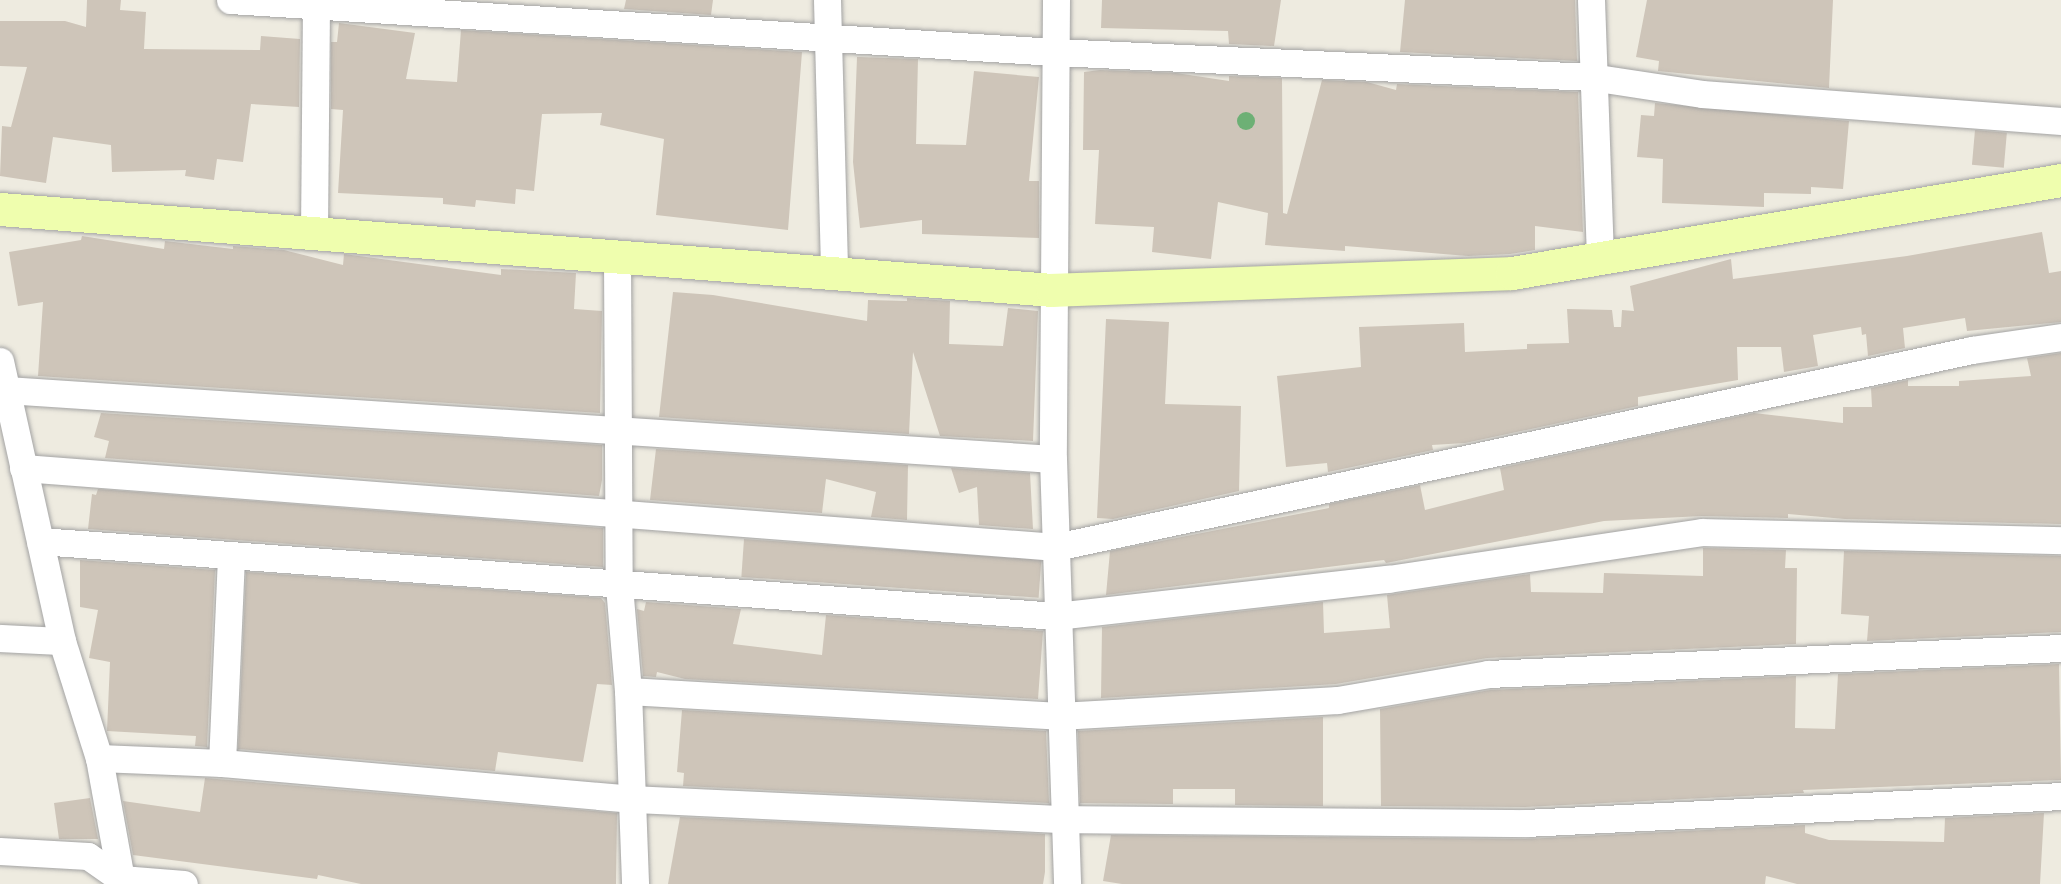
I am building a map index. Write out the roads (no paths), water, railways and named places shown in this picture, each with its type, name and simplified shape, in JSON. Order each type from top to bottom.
[{"type":"street","points":[[230,0],[316,3],[1055,52],[1592,76],[1702,94],[2061,121]]},
{"type":"street","points":[[826,0],[834,274]]},
{"type":"street","points":[[1056,0],[1053,459],[1062,819],[1067,884]]},
{"type":"street","points":[[1591,0],[1600,258]]},
{"type":"street","points":[[314,233],[316,3]]},
{"type":"street","points":[[0,209],[1053,290],[1512,273],[2061,180]]},
{"type":"street","points":[[617,257],[615,430],[619,514],[619,586],[628,691],[635,884]]},
{"type":"street","points":[[23,468],[1056,547],[1915,362],[2061,336]]},
{"type":"street","points":[[0,361],[6,390],[7,421],[23,468],[62,642],[99,758],[122,881]]},
{"type":"street","points":[[6,390],[1053,459]]},
{"type":"street","points":[[40,541],[619,586],[1056,616],[1388,579],[1702,532],[2061,540]]},
{"type":"street","points":[[222,763],[231,555]]},
{"type":"street","points":[[0,638],[62,642]]},
{"type":"street","points":[[628,691],[1059,716],[1338,700],[1488,674],[2061,648]]},
{"type":"street","points":[[99,758],[222,763],[633,799],[1062,819],[1525,823],[2061,796]]},
{"type":"street","points":[[0,851],[88,856],[122,881],[184,884]]}]
